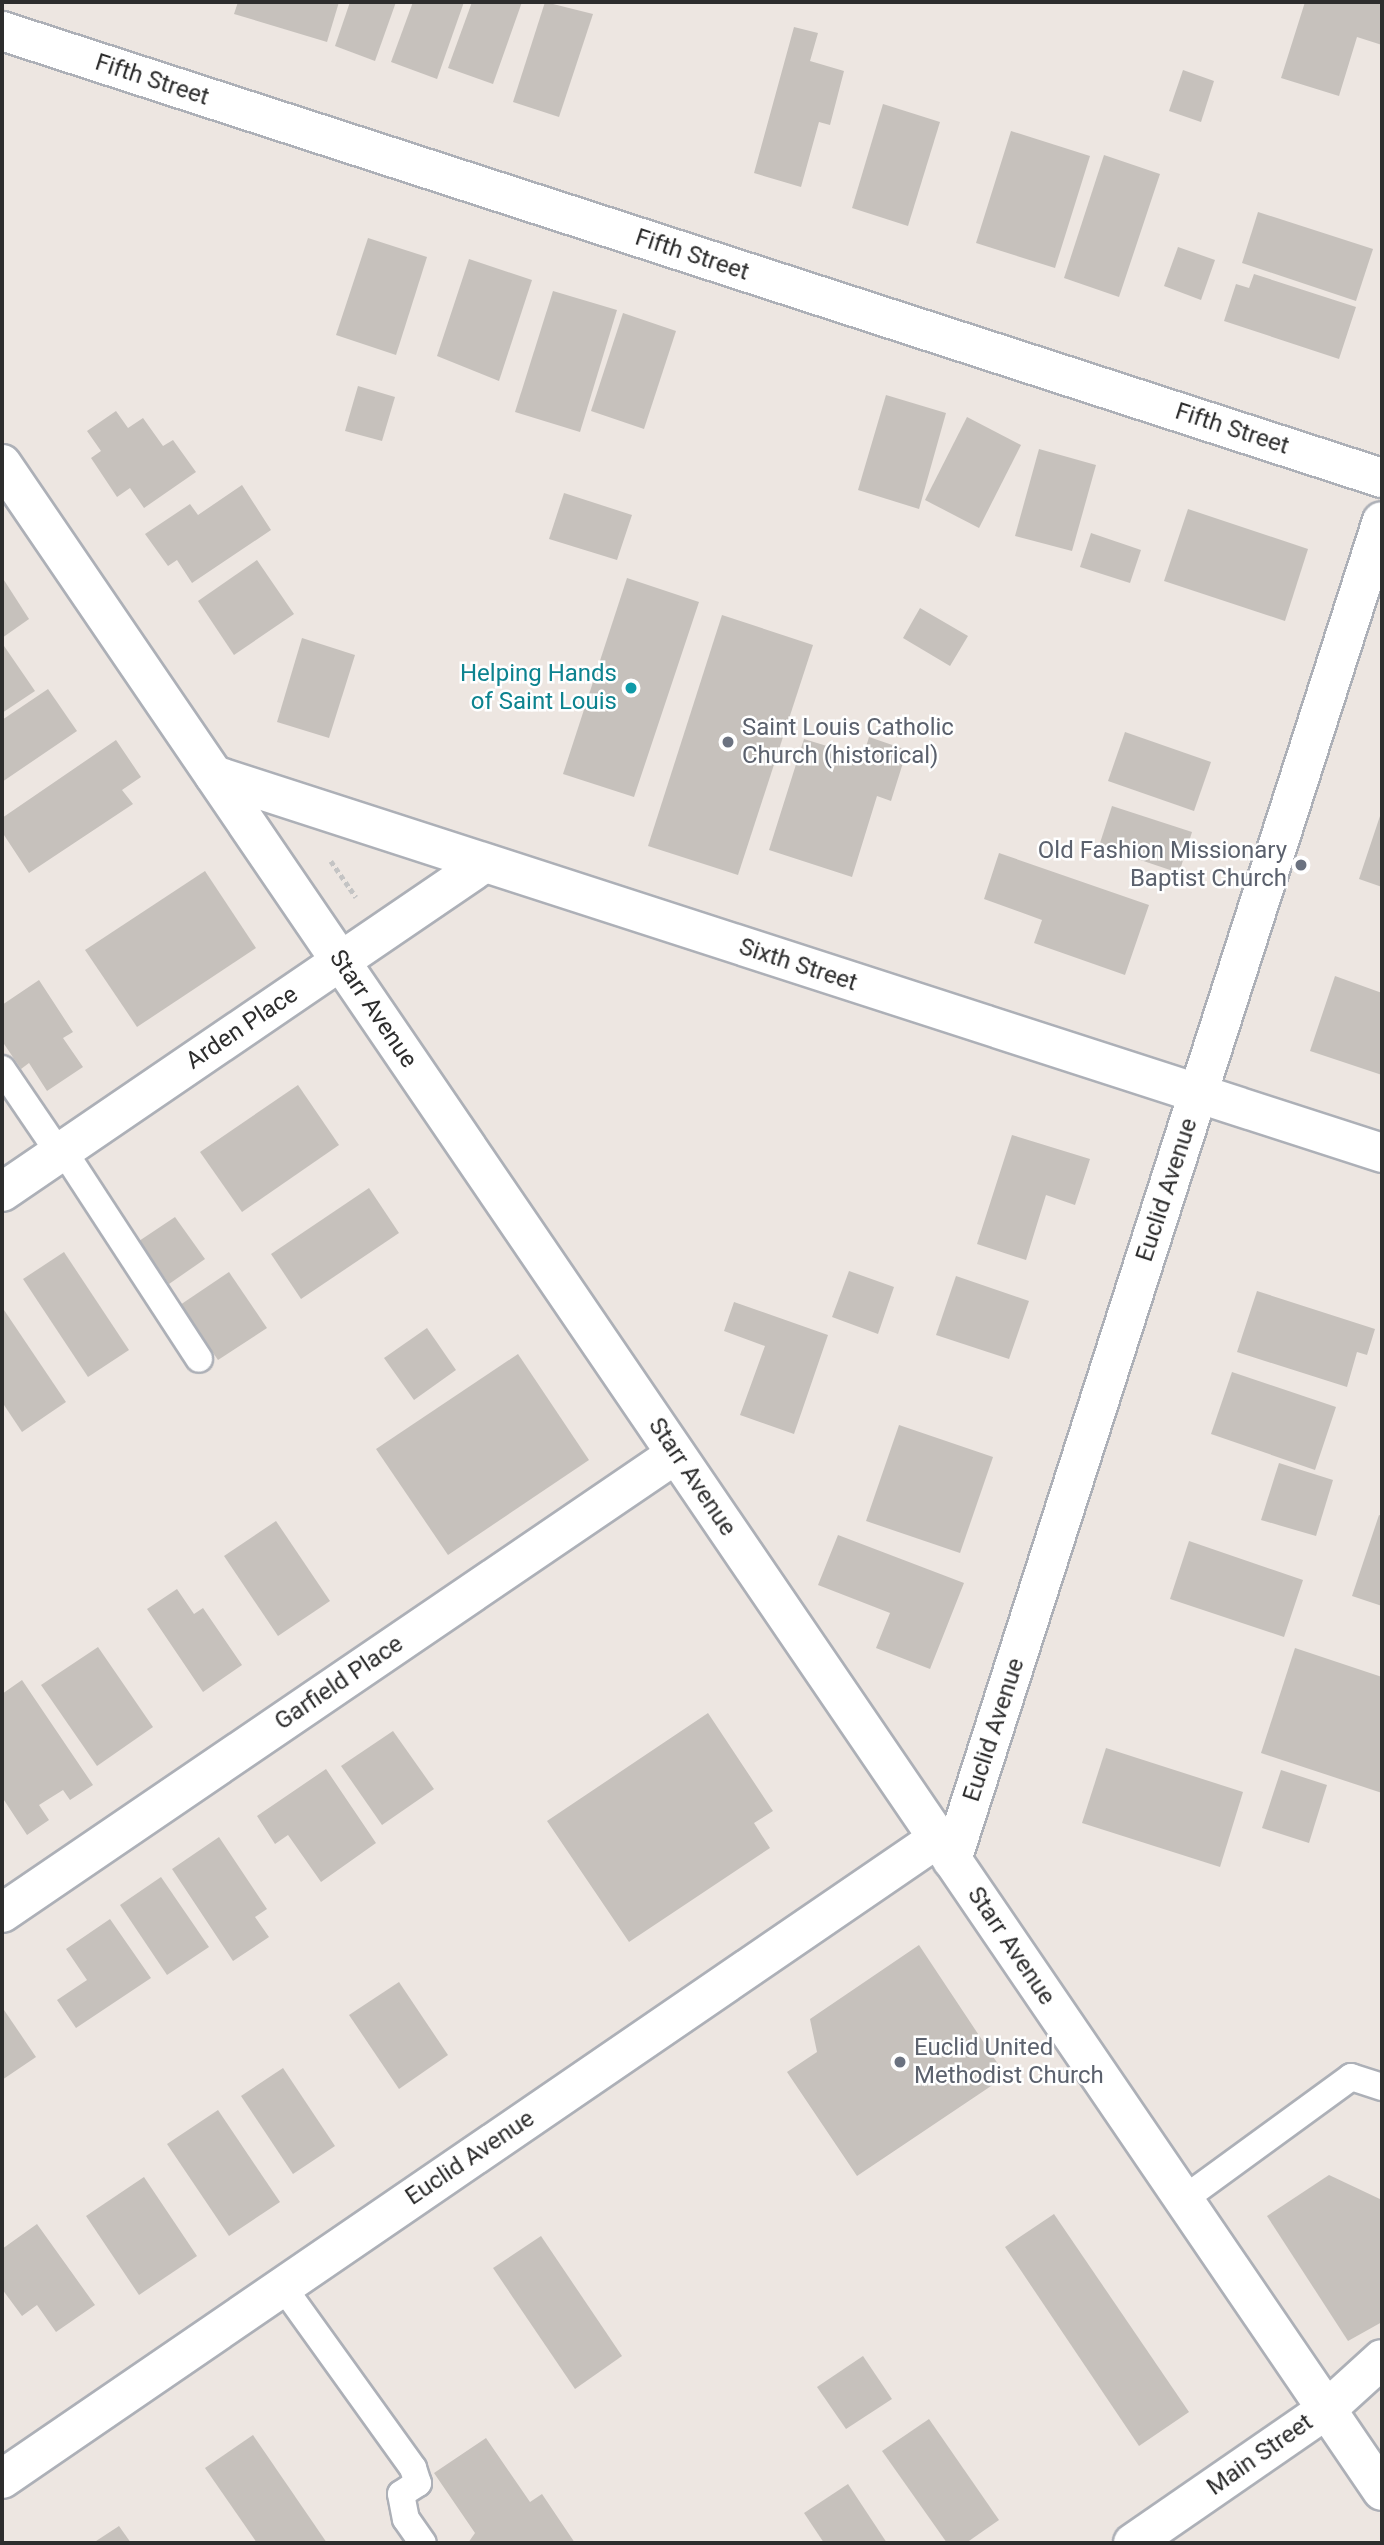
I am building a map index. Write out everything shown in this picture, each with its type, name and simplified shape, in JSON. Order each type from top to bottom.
[{"type":"street","name":"Fifth Street","points":[[2,32],[1382,478]]},
{"type":"street","name":"Starr Avenue","points":[[2,464],[1326,2409],[1380,2482]]},
{"type":"street","name":"Euclid Avenue","points":[[2,2479],[283,2287],[945,1849],[1198,1094],[1382,521]]},
{"type":"street","name":"Sixth Street","points":[[214,775],[1382,1153]]},
{"type":"street","name":"Arden Place","points":[[2,1192],[483,864]]},
{"type":"street","name":"Garfield Place","points":[[2,1913],[676,1454]]},
{"type":"street","name":"Main Street","points":[[1133,2543],[1326,2409],[1382,2359]]},
{"type":"lane","points":[[2,1069],[61,1152],[199,1359]]},
{"type":"lane","points":[[1184,2199],[1351,2077],[1382,2087]]},
{"type":"lane","points":[[283,2287],[413,2468],[418,2483],[401,2494],[406,2519],[423,2543]]},
{"type":"path","points":[[325,851],[359,902]]},
{"type":"building","points":[[238,2],[339,2],[327,42],[234,14]]},
{"type":"building","points":[[350,2],[396,2],[375,61],[335,46]]},
{"type":"building","points":[[413,2],[464,2],[437,79],[391,62]]},
{"type":"building","points":[[472,2],[522,2],[493,84],[448,68]]},
{"type":"building","points":[[545,2],[593,14],[559,117],[513,102]]},
{"type":"building","points":[[1305,2],[1382,2],[1382,45],[1357,37],[1339,96],[1281,78]]},
{"type":"building","points":[[794,27],[818,33],[810,61],[844,71],[830,125],[819,122],[801,187],[754,173]]},
{"type":"building","points":[[1183,70],[1214,81],[1201,122],[1169,111]]},
{"type":"building","points":[[883,104],[940,122],[908,226],[852,208]]},
{"type":"building","points":[[1011,131],[1090,156],[1055,268],[976,243]]},
{"type":"building","points":[[1104,155],[1160,174],[1119,297],[1064,278]]},
{"type":"building","points":[[1258,212],[1373,249],[1356,301],[1242,263]]},
{"type":"building","points":[[368,238],[427,257],[396,355],[336,335]]},
{"type":"building","points":[[1178,247],[1215,260],[1201,300],[1164,286]]},
{"type":"building","points":[[469,259],[532,280],[499,381],[437,356]]},
{"type":"building","points":[[1254,274],[1356,307],[1339,359],[1224,321],[1236,284],[1249,288]]},
{"type":"building","points":[[553,291],[617,310],[580,432],[515,412]]},
{"type":"building","points":[[623,313],[676,331],[644,429],[591,411]]},
{"type":"building","points":[[358,386],[395,397],[382,441],[345,431]]},
{"type":"building","points":[[886,395],[946,413],[919,509],[858,490]]},
{"type":"building","points":[[116,411],[128,428],[143,418],[163,446],[173,440],[196,472],[144,508],[130,488],[117,497],[91,458],[101,451],[87,431]]},
{"type":"building","points":[[967,417],[1021,445],[979,528],[925,500]]},
{"type":"building","points":[[1039,449],[1096,465],[1072,551],[1015,536]]},
{"type":"building","points":[[242,485],[271,530],[192,583],[177,560],[168,566],[145,534],[190,504],[198,515]]},
{"type":"building","points":[[564,493],[632,515],[617,560],[549,539]]},
{"type":"building","points":[[1188,509],[1308,549],[1285,621],[1164,581]]},
{"type":"building","points":[[1091,533],[1141,550],[1130,583],[1080,567]]},
{"type":"building","points":[[257,560],[294,614],[234,655],[198,601]]},
{"type":"building","points":[[2,577],[29,619],[2,638]]},
{"type":"building","name":"Helping Hands of Saint Louis","points":[[627,578],[699,602],[634,797],[563,774]]},
{"type":"building","points":[[920,608],[968,636],[950,666],[903,638]]},
{"type":"building","points":[[722,615],[813,645],[738,875],[648,846]]},
{"type":"building","points":[[302,638],[355,655],[329,738],[277,722]]},
{"type":"building","points":[[2,643],[35,691],[2,713]]},
{"type":"building","points":[[48,689],[77,731],[2,782],[2,720]]},
{"type":"building","points":[[1125,732],[1211,762],[1194,811],[1108,781]]},
{"type":"building","points":[[869,737],[907,750],[891,801],[877,796],[852,877],[769,850],[804,739],[863,757]]},
{"type":"building","points":[[116,740],[141,777],[122,790],[133,804],[29,873],[2,832],[2,818]]},
{"type":"building","points":[[1112,806],[1192,832],[1179,873],[1099,846]]},
{"type":"building","points":[[1382,810],[1382,887],[1359,879]]},
{"type":"building","points":[[999,853],[1149,905],[1125,975],[1034,943],[1042,920],[984,899]]},
{"type":"building","points":[[205,871],[256,948],[137,1027],[85,950]]},
{"type":"building","points":[[1335,976],[1382,993],[1382,1075],[1310,1051]]},
{"type":"building","points":[[39,980],[73,1032],[63,1038],[83,1067],[47,1091],[29,1063],[21,1069],[2,1041],[2,1005]]},
{"type":"building","points":[[298,1085],[339,1145],[242,1212],[200,1152]]},
{"type":"building","points":[[1012,1135],[1090,1159],[1075,1205],[1046,1195],[1026,1260],[977,1244]]},
{"type":"building","points":[[369,1188],[399,1233],[301,1299],[271,1254]]},
{"type":"building","points":[[175,1217],[205,1259],[169,1284],[139,1241]]},
{"type":"building","points":[[64,1252],[129,1350],[88,1377],[23,1279]]},
{"type":"building","points":[[849,1271],[894,1287],[878,1334],[832,1317]]},
{"type":"building","points":[[229,1272],[267,1328],[218,1360],[180,1305]]},
{"type":"building","points":[[956,1276],[1029,1301],[1009,1359],[936,1335]]},
{"type":"building","points":[[1257,1291],[1375,1329],[1367,1355],[1357,1352],[1347,1387],[1237,1352]]},
{"type":"building","points":[[734,1302],[828,1335],[794,1434],[740,1415],[765,1346],[724,1331]]},
{"type":"building","points":[[2,1307],[66,1402],[22,1432],[2,1402]]},
{"type":"building","points":[[427,1328],[456,1370],[414,1400],[384,1358]]},
{"type":"building","points":[[518,1354],[589,1460],[448,1555],[376,1449]]},
{"type":"building","points":[[1232,1372],[1336,1407],[1315,1470],[1211,1434]]},
{"type":"building","points":[[899,1425],[993,1457],[960,1553],[866,1521]]},
{"type":"building","points":[[1279,1463],[1333,1480],[1316,1536],[1261,1520]]},
{"type":"building","points":[[1379,1515],[1382,1516],[1382,1606],[1352,1596]]},
{"type":"building","points":[[276,1521],[330,1601],[278,1636],[224,1556]]},
{"type":"building","points":[[838,1535],[964,1583],[930,1669],[876,1648],[890,1613],[818,1585]]},
{"type":"building","points":[[1189,1541],[1303,1580],[1284,1637],[1170,1599]]},
{"type":"building","points":[[177,1589],[194,1614],[203,1608],[242,1665],[203,1692],[147,1609]]},
{"type":"building","points":[[98,1647],[153,1727],[97,1766],[41,1685]]},
{"type":"building","points":[[1295,1648],[1382,1677],[1382,1793],[1261,1753]]},
{"type":"building","points":[[22,1680],[93,1785],[70,1800],[63,1790],[39,1805],[49,1820],[27,1835],[2,1797],[2,1694]]},
{"type":"building","points":[[708,1713],[773,1811],[754,1823],[770,1848],[629,1942],[547,1821]]},
{"type":"building","points":[[393,1731],[434,1789],[382,1825],[341,1766]]},
{"type":"building","points":[[1106,1748],[1243,1792],[1220,1867],[1082,1823]]},
{"type":"building","points":[[326,1769],[376,1843],[321,1882],[288,1835],[275,1844],[257,1816]]},
{"type":"building","points":[[1281,1770],[1327,1785],[1309,1843],[1262,1828]]},
{"type":"building","points":[[219,1837],[267,1909],[255,1917],[269,1937],[233,1961],[172,1869]]},
{"type":"building","points":[[161,1877],[209,1947],[167,1975],[120,1905]]},
{"type":"building","points":[[110,1919],[151,1978],[76,2028],[57,2000],[87,1980],[66,1949]]},
{"type":"building","name":"Euclid United Methodist Church","points":[[919,1945],[1006,2076],[857,2176],[787,2072],[817,2052],[810,2019]]},
{"type":"building","points":[[399,1982],[448,2055],[399,2089],[349,2015]]},
{"type":"building","points":[[2,2007],[36,2057],[2,2080]]},
{"type":"building","points":[[283,2068],[335,2146],[293,2174],[241,2096]]},
{"type":"building","points":[[218,2110],[280,2202],[229,2236],[167,2144]]},
{"type":"building","points":[[1329,2175],[1382,2200],[1382,2322],[1348,2341],[1267,2216]]},
{"type":"building","points":[[144,2177],[197,2256],[139,2295],[86,2216]]},
{"type":"building","points":[[1054,2214],[1189,2412],[1139,2446],[1005,2247]]},
{"type":"building","points":[[37,2224],[95,2305],[56,2332],[37,2305],[22,2316],[2,2289],[2,2249]]},
{"type":"building","points":[[541,2236],[622,2356],[575,2389],[493,2268]]},
{"type":"building","points":[[863,2356],[892,2399],[846,2429],[817,2387]]},
{"type":"building","points":[[929,2419],[999,2520],[966,2543],[947,2543],[882,2451]]},
{"type":"building","points":[[253,2435],[327,2543],[257,2543],[205,2468]]},
{"type":"building","points":[[486,2438],[530,2502],[542,2494],[575,2543],[468,2543],[475,2533],[434,2473]]},
{"type":"building","points":[[848,2484],[887,2543],[824,2543],[804,2513]]},
{"type":"building","points":[[119,2526],[131,2543],[93,2543]]},
{"type":"place","name":"Helping Hands of Saint Louis","points":[[631,688]]},
{"type":"place","name":"Saint Louis Catholic Church (historical)","points":[[728,742]]},
{"type":"place","name":"Old Fashion Missionary Baptist Church","points":[[1301,865]]},
{"type":"place","name":"Euclid United Methodist Church","points":[[900,2062]]}]
